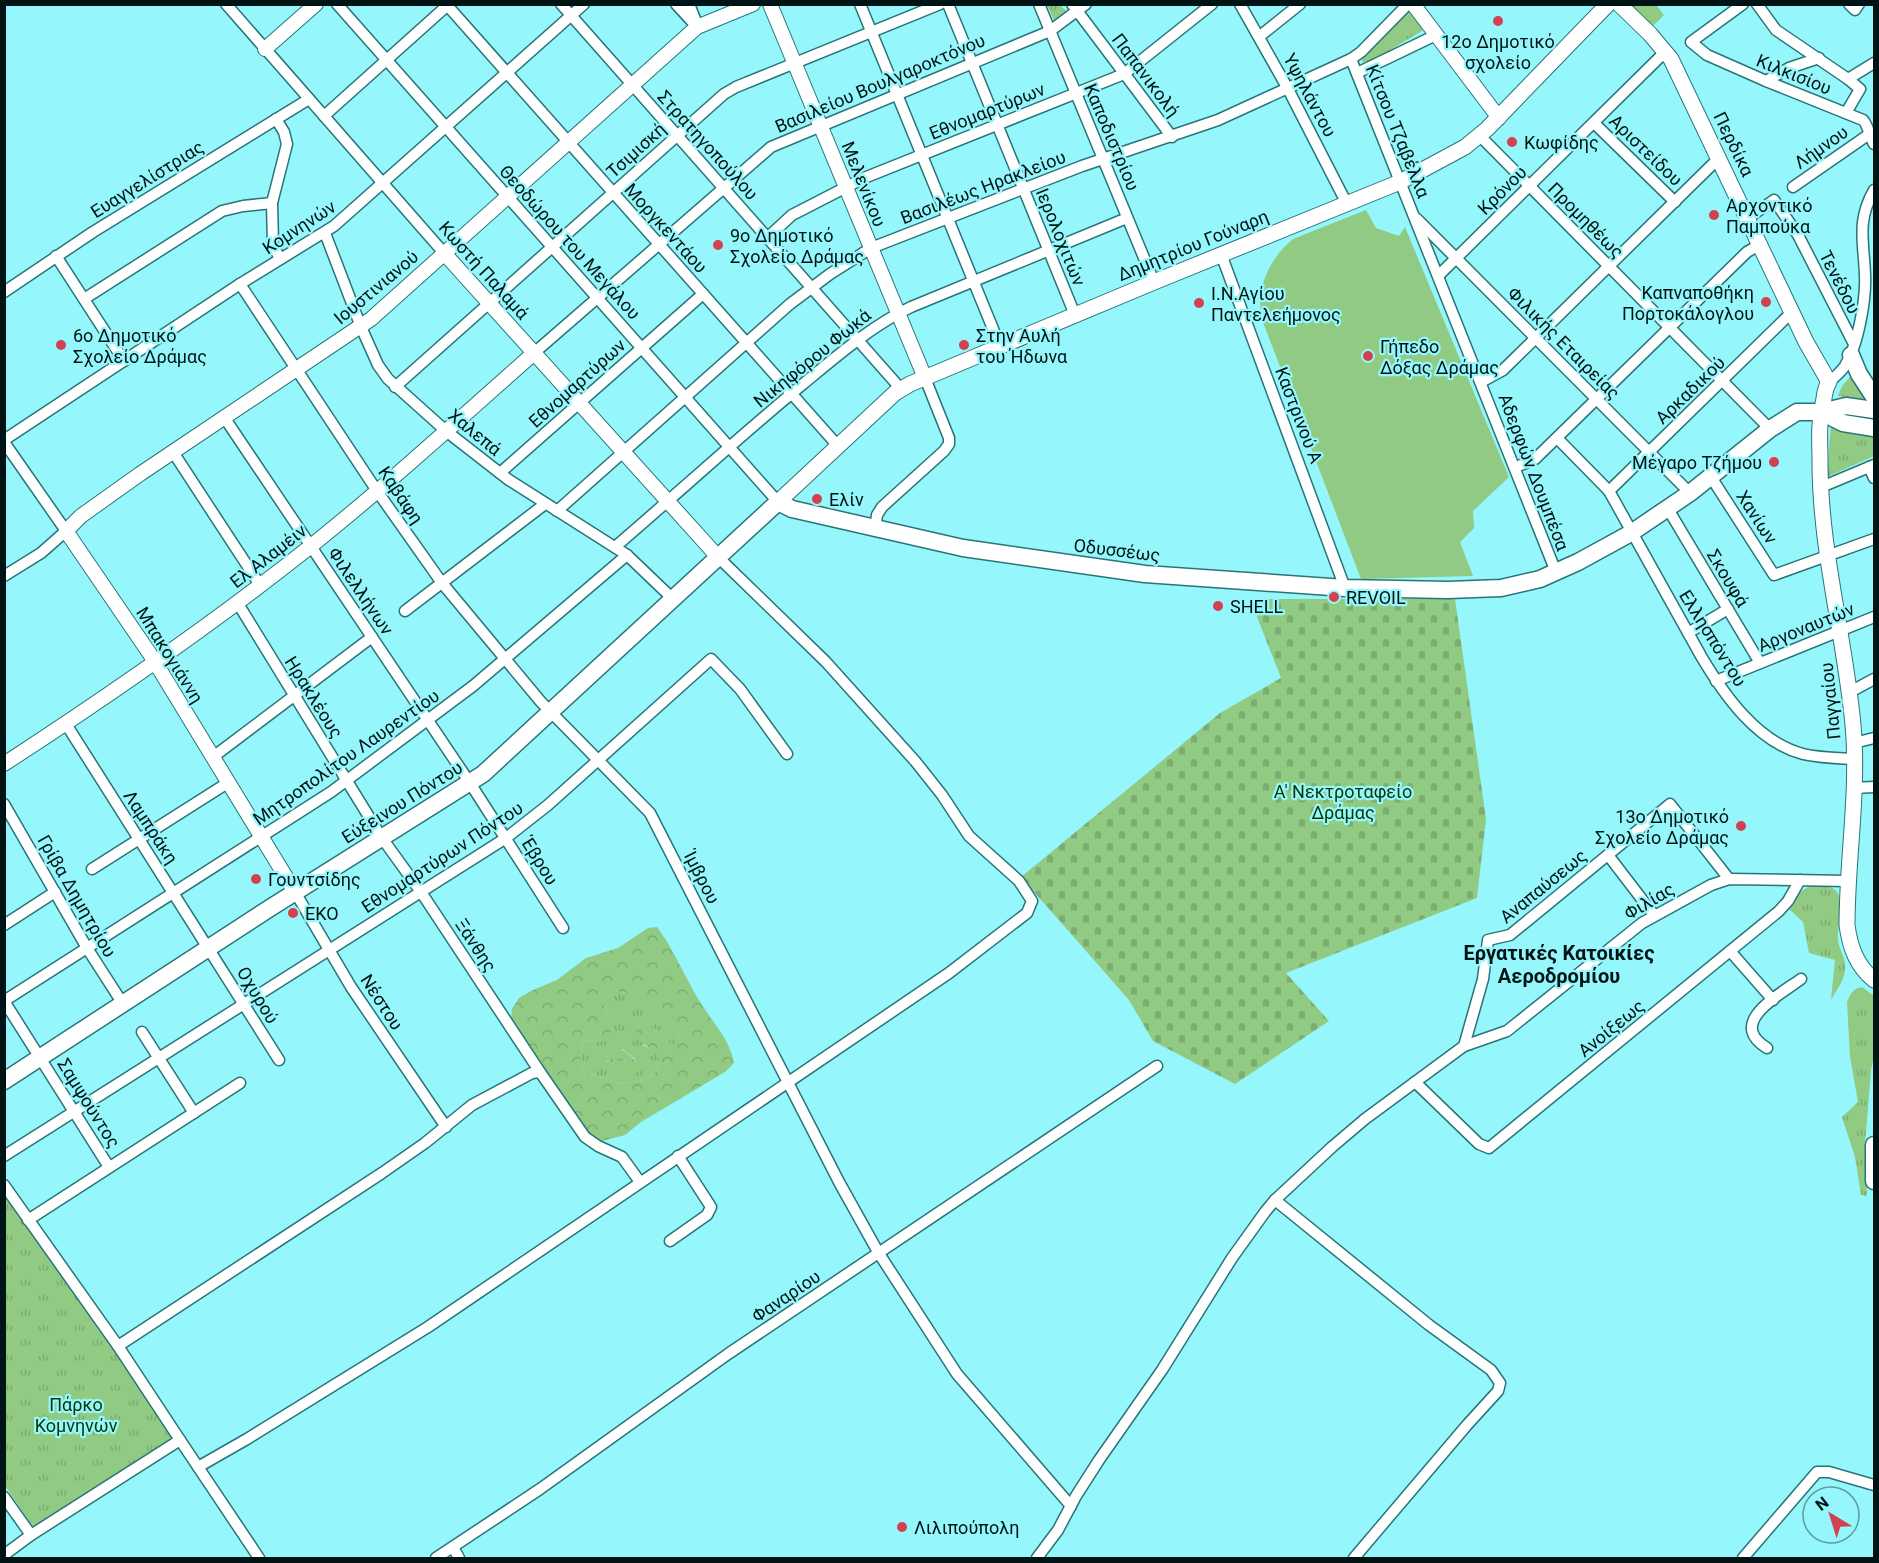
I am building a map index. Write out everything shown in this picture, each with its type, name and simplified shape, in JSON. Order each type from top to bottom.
[{"type":"main road","name":"Δημητρίου Γούναρη","points":[[778,502],[901,389],[1221,254],[1400,182],[1436,164],[1480,136],[1608,4]]},
{"type":"main road","name":"Περδίκα","points":[[1619,4],[1666,51],[1761,244],[1812,354],[1829,382]]},
{"type":"main road","points":[[1852,349],[1859,374],[1875,397]]},
{"type":"main road","points":[[1829,382],[1825,389],[1821,412],[1843,423],[1875,428]]},
{"type":"main road","name":"Οδυσσέως","points":[[778,502],[792,509],[875,529],[1012,556],[1145,574],[1345,588],[1459,590],[1501,588],[1520,585],[1556,572],[1631,533],[1690,494],[1770,429],[1797,412],[1821,412],[1846,405],[1875,410]]},
{"type":"main road","name":"Παγγαίου","points":[[1821,412],[1820,488],[1827,556],[1850,692],[1854,743],[1847,925],[1857,960],[1872,978]]},
{"type":"main road","name":"Εύξεινου Πόντου","points":[[4,1081],[295,892],[470,783],[496,763],[778,502]]},
{"type":"main road","points":[[1875,1145],[1875,1181]]},
{"type":"street","name":"Κωστή Παλαμά","points":[[226,4],[444,253],[718,557]]},
{"type":"street","points":[[264,49],[316,4]]},
{"type":"street","name":"Θεοδώρου του Μεγάλου","points":[[338,4],[778,502]]},
{"type":"street","name":"Στρατηγοπούλου","points":[[561,4],[901,389]]},
{"type":"street","name":"Κομνηνών","points":[[4,441],[240,284],[342,221],[584,4]]},
{"type":"street","points":[[676,4],[697,27]]},
{"type":"street","points":[[689,4],[697,27]]},
{"type":"street","name":"Ιουστινιανού","points":[[4,576],[52,545],[81,516],[224,417],[361,327],[697,27],[753,4]]},
{"type":"street","name":"Μελενίκου","points":[[770,4],[925,378]]},
{"type":"street","points":[[860,4],[1000,346]]},
{"type":"street","name":"Τσιμισκή","points":[[395,387],[731,90],[940,4]]},
{"type":"street","name":"Ιερολοχιτών","points":[[948,4],[1075,315]]},
{"type":"street","name":"Καποδιστρίου","points":[[1039,4],[1154,282]]},
{"type":"street","name":"Εθνομαρτύρων","points":[[767,238],[792,215],[846,187],[1124,74],[1212,4]]},
{"type":"street","name":"Υψηλάντου","points":[[1240,4],[1260,36],[1347,204]]},
{"type":"street","points":[[1260,36],[1300,4]]},
{"type":"street","name":"Βασιλέως Ηρακλείου","points":[[557,511],[811,287],[871,248],[1023,188],[1218,120],[1288,89],[1361,52],[1408,4]]},
{"type":"street","points":[[1413,4],[1499,118]]},
{"type":"street","name":"Κιλκισίου","points":[[1743,4],[1690,42],[1701,52],[1866,122],[1872,139]]},
{"type":"street","points":[[1757,4],[1776,30],[1819,57],[1860,89],[1846,113]]},
{"type":"street","points":[[324,116],[448,5]]},
{"type":"street","name":"Μοργκεντάου","points":[[448,5],[838,446]]},
{"type":"street","name":"Βασιλείου Βουλγαροκτόνου","points":[[534,353],[771,147],[1050,31],[1078,7]]},
{"type":"street","name":"Παπανικολή","points":[[1078,7],[1124,74],[1172,137]]},
{"type":"street","points":[[1357,73],[1436,35]]},
{"type":"street","name":"Κρόνου","points":[[1438,276],[1666,51]]},
{"type":"street","points":[[1766,81],[1789,68],[1819,57]]},
{"type":"street","name":"Κίτσου Τζαβέλλα","points":[[1351,59],[1414,216]]},
{"type":"street","points":[[1848,79],[1875,63]]},
{"type":"street","name":"Ευαγγελίστριας","points":[[4,292],[56,256],[309,99]]},
{"type":"street","points":[[276,119],[284,132],[287,144],[272,203],[273,245],[280,259]]},
{"type":"street","name":"Αριστείδου","points":[[1594,123],[1675,202]]},
{"type":"street","name":"Προμηθέως","points":[[1480,136],[1770,429]]},
{"type":"street","name":"Λήμνου","points":[[1793,187],[1872,139]]},
{"type":"street","points":[[1481,382],[1503,370],[1719,158]]},
{"type":"street","points":[[1829,382],[1844,368],[1859,325],[1865,283],[1862,228],[1867,206],[1875,190]]},
{"type":"street","name":"Τενέδου","points":[[1748,218],[1774,200],[1798,235],[1852,349]]},
{"type":"street","points":[[84,299],[222,211],[251,204],[272,203]]},
{"type":"street","name":"Φιλικής Εταιρείας","points":[[1414,216],[1690,494]]},
{"type":"street","name":"Αδερφών Δουμπέσα","points":[[1414,216],[1556,572]]},
{"type":"street","name":"Νικηφόρου Φωκά","points":[[615,547],[791,394],[858,339],[898,313],[1127,218]]},
{"type":"street","name":"Χαλεπά","points":[[325,233],[378,365],[395,387],[500,473],[627,555],[673,599]]},
{"type":"street","points":[[1516,467],[1535,459],[1747,252],[1761,244]]},
{"type":"street","name":"Καστρινού Α","points":[[1221,254],[1345,588]]},
{"type":"street","points":[[56,256],[124,361]]},
{"type":"street","name":"Καβάφη","points":[[240,284],[441,583],[551,712]]},
{"type":"street","name":"Εθνομαρτύρων","points":[[500,473],[703,294]]},
{"type":"street","name":"Αρκαδικού","points":[[1609,491],[1792,312]]},
{"type":"street","name":"Ελ Αλαμέιν","points":[[4,764],[155,663],[311,546],[534,353]]},
{"type":"street","points":[[875,529],[877,515],[882,507],[949,444],[949,438],[925,378]]},
{"type":"street","name":"Φιλελλήνων","points":[[224,417],[470,783]]},
{"type":"street","name":"Ελλησπόντου","points":[[1557,438],[1609,491],[1716,681],[1750,720],[1783,745],[1804,754],[1854,759]]},
{"type":"street","name":"Μπακογιάννη","points":[[4,441],[155,663],[295,892]]},
{"type":"street","points":[[173,452],[260,585]]},
{"type":"street","points":[[1820,488],[1872,466],[1875,478]]},
{"type":"street","name":"Χανίων","points":[[1711,477],[1774,574],[1827,556]]},
{"type":"street","points":[[405,611],[545,504]]},
{"type":"street","name":"Σκουφά","points":[[1668,509],[1760,663]]},
{"type":"street","points":[[1827,556],[1875,539]]},
{"type":"street","name":"Μητροπολίτου Λαυρεντίου","points":[[4,1001],[346,781],[428,721],[627,555]]},
{"type":"street","points":[[198,1467],[428,1327],[949,973],[1027,913],[1032,902],[1019,881],[967,833],[942,795],[915,761],[819,654],[718,557]]},
{"type":"street","name":"Ηρακλέους","points":[[237,602],[382,838]]},
{"type":"street","points":[[1688,633],[1728,609]]},
{"type":"street","name":"Αργοναυτών","points":[[1716,681],[1875,617]]},
{"type":"street","points":[[213,757],[372,637]]},
{"type":"street","name":"Εθνομαρτύρων Πόντου","points":[[4,1156],[506,838],[548,805],[711,659],[740,689],[787,754]]},
{"type":"street","points":[[1850,692],[1875,680]]},
{"type":"street","name":"Ίμβρου","points":[[551,712],[644,805],[653,817],[839,1182],[878,1252],[957,1374],[1071,1506]]},
{"type":"street","name":"Λαμπράκη","points":[[66,724],[209,947]]},
{"type":"street","points":[[1854,743],[1875,738]]},
{"type":"street","points":[[92,869],[229,782]]},
{"type":"street","name":"Έβρου","points":[[470,783],[563,928]]},
{"type":"street","points":[[1853,788],[1875,787]]},
{"type":"street","name":"Γρίβα Δημητρίου","points":[[4,804],[87,948],[123,1004]]},
{"type":"street","name":"Αναπαύσεως","points":[[1464,1046],[1483,979],[1488,940],[1510,935],[1670,804],[1729,879]]},
{"type":"street","name":"Ξάνθης","points":[[382,838],[421,892],[585,1137],[622,1157],[640,1182]]},
{"type":"street","points":[[1608,855],[1654,915]]},
{"type":"street","name":"Φιλίας","points":[[1036,1558],[1058,1530],[1099,1460],[1162,1370],[1232,1258],[1275,1200],[1365,1119],[1464,1046],[1507,1031],[1623,936],[1654,915],[1711,885],[1729,879],[1848,881]]},
{"type":"street","name":"Ανοίξεως","points":[[1414,1082],[1479,1144],[1489,1148],[1784,906],[1800,880]]},
{"type":"street","points":[[4,925],[55,892]]},
{"type":"street","name":"Νέστου","points":[[295,892],[359,999],[446,1127]]},
{"type":"street","name":"Οχυρού","points":[[209,947],[279,1060]]},
{"type":"street","points":[[1730,951],[1773,1000]]},
{"type":"street","points":[[1767,1048],[1757,1042],[1752,1035],[1751,1022],[1759,1011],[1801,979]]},
{"type":"street","name":"Σαμψούντος","points":[[4,1001],[110,1167]]},
{"type":"street","points":[[142,1032],[194,1113]]},
{"type":"street","name":"Φαναρίου","points":[[436,1558],[547,1484],[697,1375],[1157,1066]]},
{"type":"street","points":[[118,1346],[382,1173],[446,1127],[472,1105],[528,1075],[540,1072]]},
{"type":"street","points":[[28,1220],[240,1083]]},
{"type":"street","points":[[670,1241],[706,1215],[711,1207],[678,1156]]},
{"type":"street","points":[[4,1185],[118,1346],[259,1558]]},
{"type":"street","points":[[1275,1200],[1429,1325],[1491,1370],[1500,1383],[1498,1391],[1460,1432],[1354,1558]]},
{"type":"street","points":[[4,1554],[180,1440]]},
{"type":"street","points":[[1743,1558],[1817,1472],[1829,1472],[1875,1485]]},
{"type":"street","points":[[4,1497],[31,1535]]},
{"type":"street","points":[[453,1547],[459,1558]]},
{"type":"green space","points":[[1047,5],[1060,5],[1066,11],[1054,20]]},
{"type":"green space","points":[[1627,5],[1656,5],[1664,15],[1652,27]]},
{"type":"green space","points":[[1407,12],[1411,12],[1423,26],[1422,31],[1370,62],[1363,62],[1361,59]]},
{"type":"green space","name":"Γήπεδο Δόξας Δράμας","points":[[1366,210],[1376,228],[1399,236],[1405,227],[1509,477],[1473,511],[1474,528],[1460,542],[1473,576],[1361,579],[1261,317],[1263,284],[1277,255],[1293,239]]},
{"type":"green space","points":[[1851,376],[1868,401],[1838,396],[1842,386]]},
{"type":"green space","points":[[1831,423],[1874,434],[1874,456],[1827,477]]},
{"type":"green space","name":"Α' Νεκτροταφείο Δράμας","points":[[1250,599],[1455,599],[1486,819],[1477,898],[1286,973],[1329,1021],[1235,1084],[1153,1041],[1129,1000],[1021,877],[1220,713],[1281,678]]},
{"type":"green space","points":[[1815,885],[1833,888],[1839,897],[1841,909],[1838,939],[1845,961],[1845,970],[1842,982],[1831,1000],[1835,960],[1809,953],[1803,922],[1788,908],[1803,890]]},
{"type":"green space","points":[[657,927],[663,936],[696,995],[725,1040],[734,1063],[725,1072],[641,1122],[625,1135],[602,1141],[590,1136],[581,1124],[511,1019],[512,1009],[519,998],[557,980],[586,958],[618,948],[648,928]],"holes":[[[613,991],[634,994],[645,1005],[655,1001],[662,1007],[678,1030],[679,1040],[672,1045],[646,1022],[639,1025],[635,1035],[661,1061],[656,1071],[645,1080],[621,1084],[586,1074],[581,1067],[582,1044],[588,1040],[599,1042],[609,1040],[611,1032],[603,1003]]]},
{"type":"green space","points":[[1862,987],[1874,996],[1874,1056],[1865,1144],[1867,1196],[1861,1195],[1855,1157],[1842,1117],[1858,1102],[1850,1057],[1847,1002],[1854,990]]},
{"type":"green space","points":[[613,991],[634,994],[638,1000],[655,1001],[678,1030],[679,1040],[672,1046],[655,1029],[643,1045],[656,1052],[661,1061],[656,1071],[645,1080],[621,1084],[586,1074],[581,1067],[582,1044],[588,1040],[599,1042],[606,1028],[607,1019],[603,1003]],"holes":[[[623,1049],[634,1058],[640,1070],[625,1063],[622,1057],[617,1058],[613,1064],[606,1062]]]},
{"type":"green space","points":[[617,1048],[634,1059],[641,1070],[632,1076],[624,1066],[622,1057],[617,1058],[609,1069],[603,1070],[602,1067]]},
{"type":"green space","name":"Πάρκο Κομνηνών","points":[[4,1191],[177,1435],[33,1527],[5,1486]]},
{"type":"place","name":"12ο Δημοτικό σχολείο","points":[[1498,21]]},
{"type":"place","name":"Κωφίδης","points":[[1512,142]]},
{"type":"place","name":"Αρχοντικό Παμπούκα","points":[[1714,215]]},
{"type":"place","name":"9ο Δημοτικό Σχολείο Δράμας","points":[[718,245]]},
{"type":"place","name":"Καπναποθήκη Πορτοκάλογλου","points":[[1766,302]]},
{"type":"place","name":"Ι.Ν.Αγίου Παντελεήμονος","points":[[1199,303]]},
{"type":"place","name":"6o Δημοτικό Σχολείο Δράμας","points":[[61,345]]},
{"type":"place","name":"Στην Αυλή του Ήδωνα","points":[[964,345]]},
{"type":"place","name":"Γήπεδο Δόξας Δράμας","points":[[1368,356]]},
{"type":"place","name":"Μέγαρο Τζήμου","points":[[1774,462]]},
{"type":"place","name":"Ελίν","points":[[817,499]]},
{"type":"place","name":"REVOIL","points":[[1334,597]]},
{"type":"place","name":"SHELL","points":[[1218,606]]},
{"type":"place","name":"13ο Δημοτικό Σχολείο Δράμας","points":[[1741,826]]},
{"type":"place","name":"Γουντσίδης","points":[[256,879]]},
{"type":"place","name":"EKO","points":[[293,913]]},
{"type":"place","name":"Λιλιπούπολη","points":[[902,1527]]},
{"type":"district","name":"Εργατικές Κατοικίες Αεροδρομίου","points":[[1559,964]]}]
